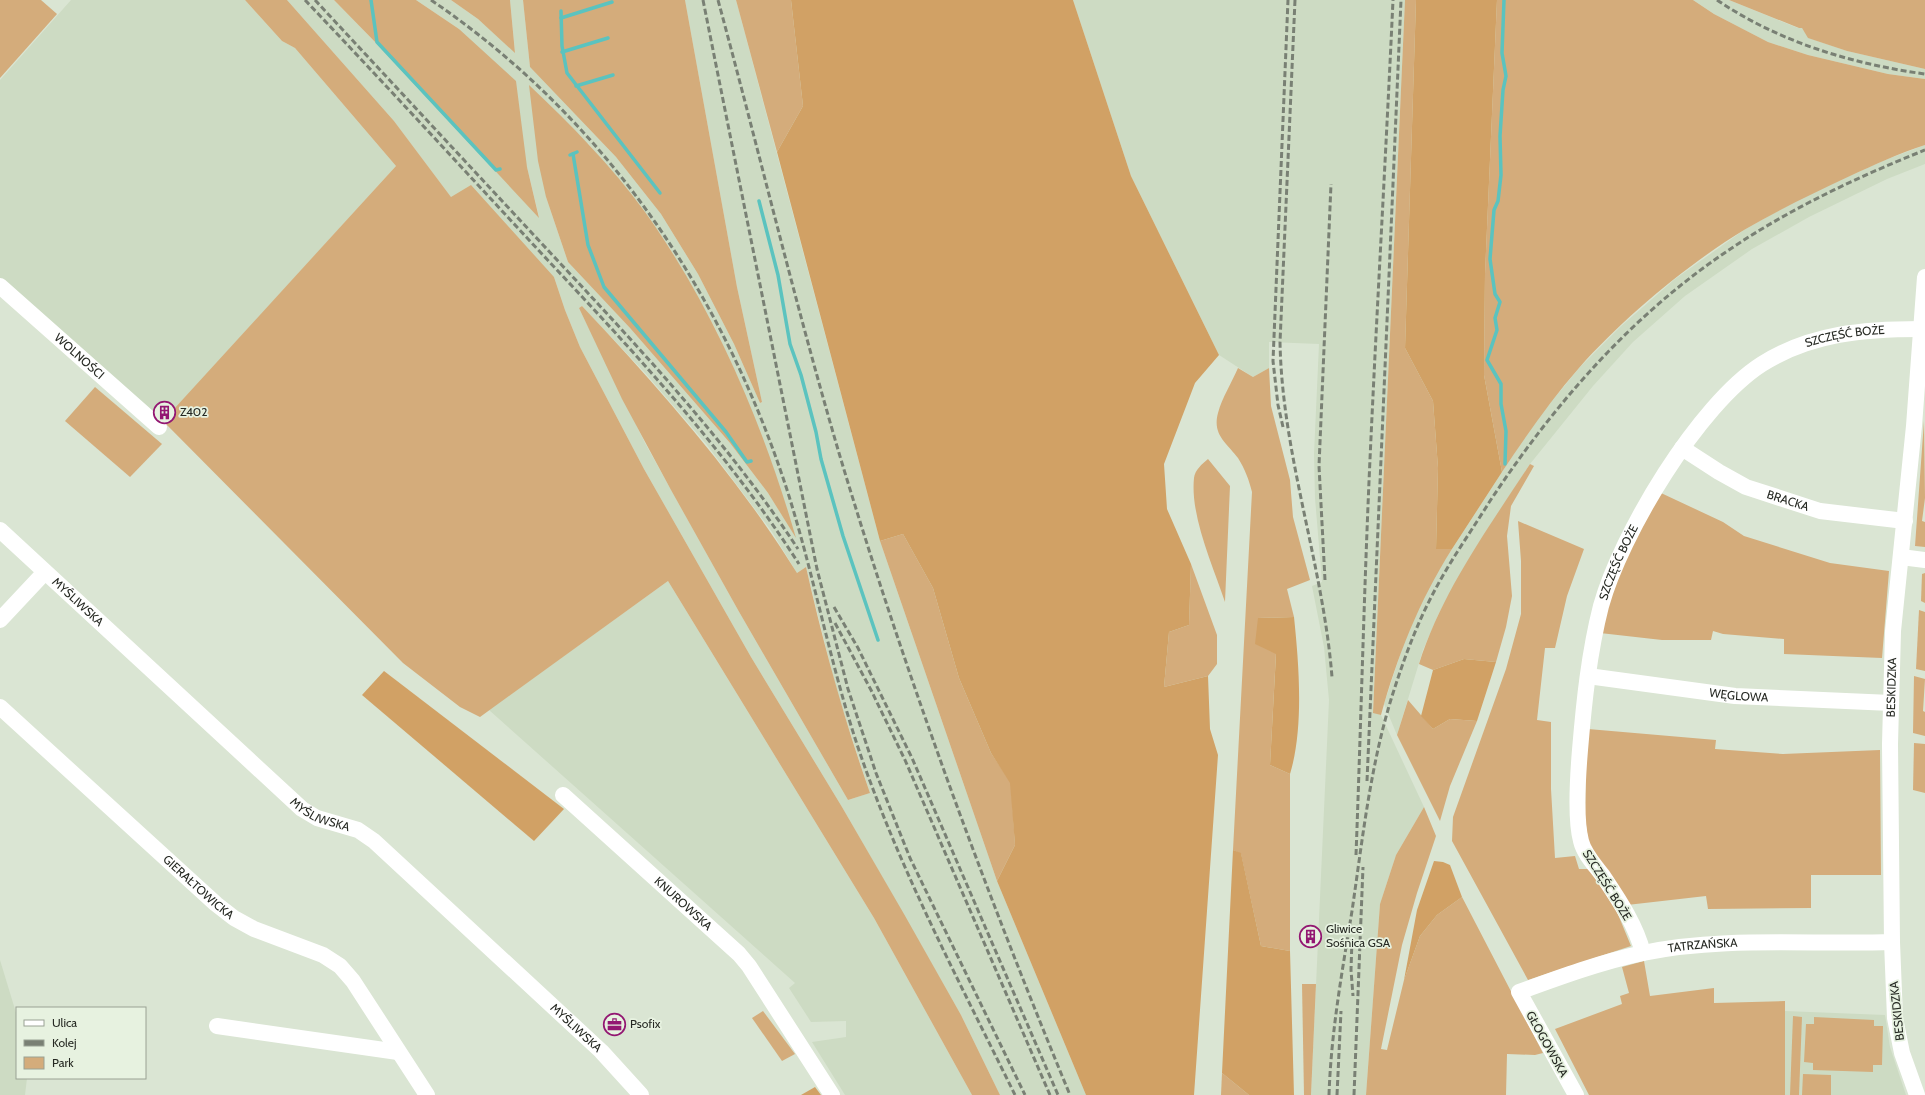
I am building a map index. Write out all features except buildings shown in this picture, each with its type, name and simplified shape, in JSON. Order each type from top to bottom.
[{"type":"street","name":"BESKIDZKA","points":[[1917,1095],[1907,1070],[1897,1034],[1894,1000],[1890,809],[1891,703],[1893,630],[1905,521],[1925,277]]},
{"type":"street","name":"WOLNOŚCI","points":[[0,286],[159,427]]},
{"type":"street","name":"SZCZĘŚĆ BOŻE","points":[[1643,953],[1638,934],[1614,893],[1584,849],[1581,841],[1579,762],[1588,676],[1601,606],[1620,555],[1648,503],[1682,448],[1732,389],[1763,363],[1806,343],[1831,335],[1874,329],[1921,328]]},
{"type":"street","name":"BRACKA","points":[[1682,448],[1719,472],[1746,487],[1820,511],[1905,521]]},
{"type":"street","name":"MYŚLIWSKA","points":[[0,530],[302,809],[317,818],[358,830],[374,840],[601,1051],[641,1095]]},
{"type":"street","points":[[1901,557],[1925,560]]},
{"type":"street","points":[[0,620],[45,572]]},
{"type":"street","name":"WĘGLOWA","points":[[1588,676],[1735,696],[1891,703]]},
{"type":"street","name":"GIERAŁTOWICKA","points":[[0,707],[216,904],[234,918],[254,929],[324,955],[340,966],[353,981],[426,1095]]},
{"type":"street","name":"KNUROWSKA","points":[[563,795],[731,945],[749,966],[832,1095]]},
{"type":"street","name":"TATRZAŃSKA","points":[[1519,992],[1580,969],[1643,953],[1717,944],[1892,942]]},
{"type":"street","name":"GŁOGOWSKA","points":[[1519,992],[1576,1095]]},
{"type":"street","points":[[217,1026],[398,1052]]},
{"type":"shaded area","points":[[71,0],[245,0],[282,41],[295,48],[396,166],[174,410],[167,404],[156,415],[0,279],[0,80]]},
{"type":"shaded area","points":[[287,0],[334,0],[539,217],[527,167],[459,29],[416,0],[451,0],[478,19],[515,52],[510,0],[523,0],[530,67],[616,157],[661,214],[698,274],[734,344],[760,403],[762,402],[737,287],[685,0],[736,0],[880,541],[997,881],[1086,1095],[1000,1095],[961,1015],[842,807],[751,657],[644,469],[580,347],[554,277],[451,197],[394,121]],"holes":[[[588,143],[644,212],[669,247],[714,326],[736,373],[773,467],[795,536],[768,493],[730,443],[630,328],[568,262],[546,197]],[[582,306],[646,374],[707,445],[772,532],[797,573],[806,567],[837,692],[870,793],[848,800],[738,610],[645,443],[579,308]]]},
{"type":"shaded area","points":[[791,0],[1073,0],[1131,176],[1219,355],[1195,383],[1164,464],[1167,509],[1191,564],[1189,625],[1169,632],[1164,687],[1208,676],[1210,729],[1218,755],[1194,1095],[1086,1095],[997,881],[1015,845],[1010,783],[991,753],[959,678],[933,588],[903,534],[880,541],[777,152],[803,106]]},
{"type":"shaded area","points":[[1073,0],[1405,0],[1373,712],[1381,715],[1424,807],[1396,855],[1380,904],[1366,1095],[1311,1095],[1329,700],[1324,647],[1312,586],[1322,582],[1315,498],[1314,454],[1319,344],[1269,342],[1269,368],[1253,377],[1219,355],[1131,176]]},
{"type":"shaded area","points":[[1416,0],[1497,0],[1485,274],[1484,375],[1502,472],[1452,549],[1436,549],[1438,468],[1433,401],[1405,348]]},
{"type":"shaded area","points":[[1693,0],[1729,0],[1798,28],[1802,28],[1809,38],[1847,51],[1925,69],[1925,79],[1888,74],[1808,55],[1768,42],[1714,14]]},
{"type":"shaded area","points":[[1925,145],[1925,164],[1887,179],[1809,217],[1752,249],[1685,296],[1633,342],[1593,386],[1530,464],[1480,541],[1439,613],[1423,650],[1397,735],[1384,704],[1404,643],[1420,605],[1434,577],[1538,418],[1580,367],[1620,327],[1675,279],[1744,230],[1803,197],[1885,160]]},
{"type":"shaded area","points":[[668,581],[874,918],[972,1095],[845,1095],[812,1042],[846,1037],[846,1021],[811,1022],[789,988],[795,983],[489,710]]},
{"type":"shaded area","points":[[1294,617],[1299,676],[1299,717],[1290,774],[1270,765],[1276,654],[1255,644],[1258,618]]},
{"type":"shaded area","points":[[1464,659],[1496,662],[1477,721],[1450,719],[1433,729],[1421,716],[1433,670]]},
{"type":"shaded area","points":[[384,671],[564,809],[534,841],[362,695]]},
{"type":"shaded area","points":[[1233,850],[1241,853],[1261,946],[1290,951],[1294,1095],[1249,1095],[1222,1073]]},
{"type":"shaded area","points":[[1434,861],[1443,862],[1450,865],[1462,897],[1437,915],[1420,936],[1404,980],[1417,910]]},
{"type":"shaded area","points":[[0,960],[16,1013],[16,1079],[27,1079],[25,1095],[0,1095]]},
{"type":"shaded area","points":[[1785,1011],[1885,1015],[1890,1047],[1906,1095],[1785,1095]]},
{"type":"shaded area","points":[[815,1087],[821,1095],[801,1095]]},
{"type":"green space","points":[[0,0],[41,0],[57,14],[0,78]]},
{"type":"green space","points":[[245,0],[287,0],[394,121],[451,197],[471,185],[554,277],[580,347],[644,469],[751,657],[842,807],[904,914],[961,1015],[1000,1095],[972,1095],[874,918],[668,581],[480,717],[460,707],[403,663],[163,421],[396,166],[295,48],[282,41]]},
{"type":"green space","points":[[334,0],[416,0],[459,29],[516,81],[527,167],[539,218],[377,44]]},
{"type":"green space","points":[[451,0],[510,0],[515,53],[478,19]]},
{"type":"green space","points":[[523,0],[685,0],[737,287],[762,402],[760,403],[734,344],[698,274],[661,214],[616,157],[530,67]]},
{"type":"green space","points":[[736,0],[791,0],[803,106],[777,152]]},
{"type":"green space","points":[[1405,0],[1416,0],[1405,348],[1433,401],[1438,468],[1436,549],[1452,549],[1429,589],[1410,630],[1394,672],[1381,715],[1373,713]]},
{"type":"green space","points":[[1497,0],[1693,0],[1714,14],[1768,42],[1808,55],[1888,74],[1925,79],[1925,145],[1896,155],[1810,195],[1770,216],[1744,230],[1679,275],[1636,311],[1596,349],[1539,418],[1502,472],[1484,375],[1485,274]]},
{"type":"green space","points":[[1729,0],[1925,0],[1925,69],[1847,51],[1808,38],[1802,28]]},
{"type":"green space","points":[[529,85],[575,130],[632,195],[670,249],[693,288],[715,328],[752,411],[783,495],[796,538],[768,493],[730,443],[630,328],[568,262],[546,197],[538,161]]},
{"type":"green space","points":[[582,306],[640,369],[696,434],[749,502],[797,573],[806,567],[835,681],[851,737],[870,793],[848,800],[738,610],[622,399],[579,308]]},
{"type":"green space","points":[[1238,368],[1253,377],[1269,368],[1271,406],[1290,480],[1293,517],[1310,580],[1287,589],[1294,617],[1258,618],[1276,653],[1270,765],[1290,774],[1290,951],[1261,946],[1241,854],[1233,850],[1252,492],[1250,483],[1238,458],[1219,433],[1217,421],[1222,402]]},
{"type":"green space","points":[[95,387],[162,444],[130,477],[65,421]]},
{"type":"green space","points":[[1924,421],[1925,498],[1922,521],[1925,522],[1925,547],[1915,546]]},
{"type":"green space","points":[[1208,459],[1230,486],[1225,602],[1209,557],[1195,508],[1194,478],[1199,467]]},
{"type":"green space","points":[[1530,464],[1534,466],[1511,506],[1507,536],[1512,596],[1506,627],[1496,662],[1464,659],[1433,670],[1419,664],[1440,611],[1453,585]]},
{"type":"green space","points":[[1661,493],[1723,522],[1744,536],[1830,563],[1889,571],[1882,658],[1784,654],[1784,639],[1723,634],[1713,631],[1711,640],[1662,640],[1600,633],[1624,557]]},
{"type":"green space","points":[[1518,521],[1584,549],[1567,596],[1555,648],[1545,648],[1537,720],[1551,722],[1551,789],[1555,858],[1575,856],[1579,869],[1592,869],[1610,895],[1631,946],[1528,980],[1452,841],[1453,817],[1506,669],[1521,614],[1521,561]]},
{"type":"green space","points":[[903,534],[933,588],[959,678],[991,753],[1011,783],[1015,845],[997,881],[880,541]]},
{"type":"green space","points":[[1191,564],[1217,635],[1217,664],[1208,676],[1164,687],[1169,632],[1189,625]]},
{"type":"green space","points":[[1925,573],[1925,603],[1921,601],[1922,574]]},
{"type":"green space","points":[[1919,610],[1925,612],[1925,671],[1916,669]]},
{"type":"green space","points":[[1914,676],[1925,679],[1923,711],[1925,712],[1925,736],[1913,733]]},
{"type":"green space","points":[[1408,700],[1433,729],[1450,719],[1477,721],[1450,786],[1440,821],[1397,735]]},
{"type":"green space","points":[[1588,729],[1716,740],[1715,749],[1783,754],[1880,750],[1881,875],[1811,875],[1811,908],[1708,909],[1706,896],[1627,905],[1589,846],[1585,819],[1586,751]]},
{"type":"green space","points":[[1914,743],[1925,744],[1925,793],[1913,790]]},
{"type":"green space","points":[[1424,807],[1436,836],[1402,945],[1381,1049],[1387,1050],[1404,980],[1420,936],[1437,915],[1462,897],[1543,1053],[1535,1055],[1507,1054],[1506,1095],[1366,1095],[1380,904],[1396,855]]},
{"type":"green space","points":[[1644,961],[1650,996],[1714,988],[1714,1003],[1785,1001],[1785,1095],[1589,1095],[1555,1029],[1622,1004],[1620,996],[1629,993],[1622,967]]},
{"type":"green space","points":[[1302,984],[1316,984],[1311,1095],[1304,1095]]},
{"type":"green space","points":[[763,1011],[795,1054],[782,1061],[752,1018]]},
{"type":"green space","points":[[1793,1016],[1802,1017],[1799,1095],[1790,1095]]},
{"type":"green space","points":[[1814,1017],[1874,1020],[1874,1026],[1883,1026],[1882,1065],[1873,1065],[1873,1072],[1813,1070],[1813,1063],[1804,1062],[1806,1024],[1814,1024]]},
{"type":"green space","points":[[1222,1073],[1249,1095],[1221,1095]]},
{"type":"green space","points":[[1803,1074],[1831,1075],[1831,1095],[1802,1095]]},
{"type":"waterway","points":[[371,0],[377,42],[496,170],[500,169]]},
{"type":"waterway","points":[[1504,0],[1502,53],[1506,76],[1503,90],[1500,136],[1501,175],[1498,201],[1494,210],[1490,259],[1495,294],[1500,302],[1495,318],[1497,330],[1487,360],[1501,384],[1501,404],[1506,431],[1505,464]]},
{"type":"waterway","points":[[561,18],[612,2]]},
{"type":"waterway","points":[[561,11],[562,46],[567,73],[660,193]]},
{"type":"waterway","points":[[562,52],[608,38]]},
{"type":"waterway","points":[[576,86],[613,75]]},
{"type":"waterway","points":[[570,155],[577,152]]},
{"type":"waterway","points":[[573,154],[588,245],[604,287],[726,432],[747,462],[751,461]]},
{"type":"waterway","points":[[759,201],[778,275],[790,344],[801,375],[816,432],[821,459],[843,536],[878,640]]},
{"type":"railway","points":[[305,0],[611,328],[678,403],[741,481],[799,564]]},
{"type":"railway","points":[[315,0],[654,365],[743,473],[798,549]]},
{"type":"railway","points":[[431,0],[494,47],[552,99],[604,156],[652,217],[694,282],[731,350],[762,422],[789,496],[808,562],[851,727],[878,803],[914,888],[1015,1095]]},
{"type":"railway","points":[[703,0],[817,569],[848,689],[876,773],[910,858],[1025,1095]]},
{"type":"railway","points":[[718,0],[807,340],[839,453],[890,615],[946,777],[1006,937],[1070,1095]]},
{"type":"railway","points":[[1283,427],[1278,405],[1273,361],[1288,0]]},
{"type":"railway","points":[[1295,0],[1280,342],[1282,384],[1295,468],[1320,593],[1332,677]]},
{"type":"railway","points":[[1356,855],[1370,459],[1393,0]]},
{"type":"railway","points":[[1367,781],[1401,0]]},
{"type":"railway","points":[[1717,0],[1765,28],[1817,49],[1870,64],[1925,74]]},
{"type":"railway","points":[[1329,1095],[1332,1049],[1338,1003],[1364,826],[1380,742],[1395,687],[1413,636],[1430,600],[1455,555],[1514,466],[1566,398],[1594,366],[1655,307],[1688,279],[1747,238],[1771,224],[1821,196],[1925,150]]},
{"type":"railway","points":[[1325,580],[1319,466],[1331,184]]},
{"type":"railway","points":[[834,607],[858,648],[912,758],[1058,1095]]},
{"type":"railway","points":[[835,623],[871,690],[905,760],[1050,1095]]},
{"type":"railway","points":[[1354,1095],[1363,867]]},
{"type":"railway","points":[[1352,939],[1351,970],[1353,996]]},
{"type":"railway","points":[[1337,1095],[1341,1011]]},
{"type":"place","name":"Z402","points":[[165,412]]},
{"type":"place","name":"Gliwice Sośnica GSA","points":[[1310,936]]},
{"type":"place","name":"Psofix","points":[[614,1024]]}]
